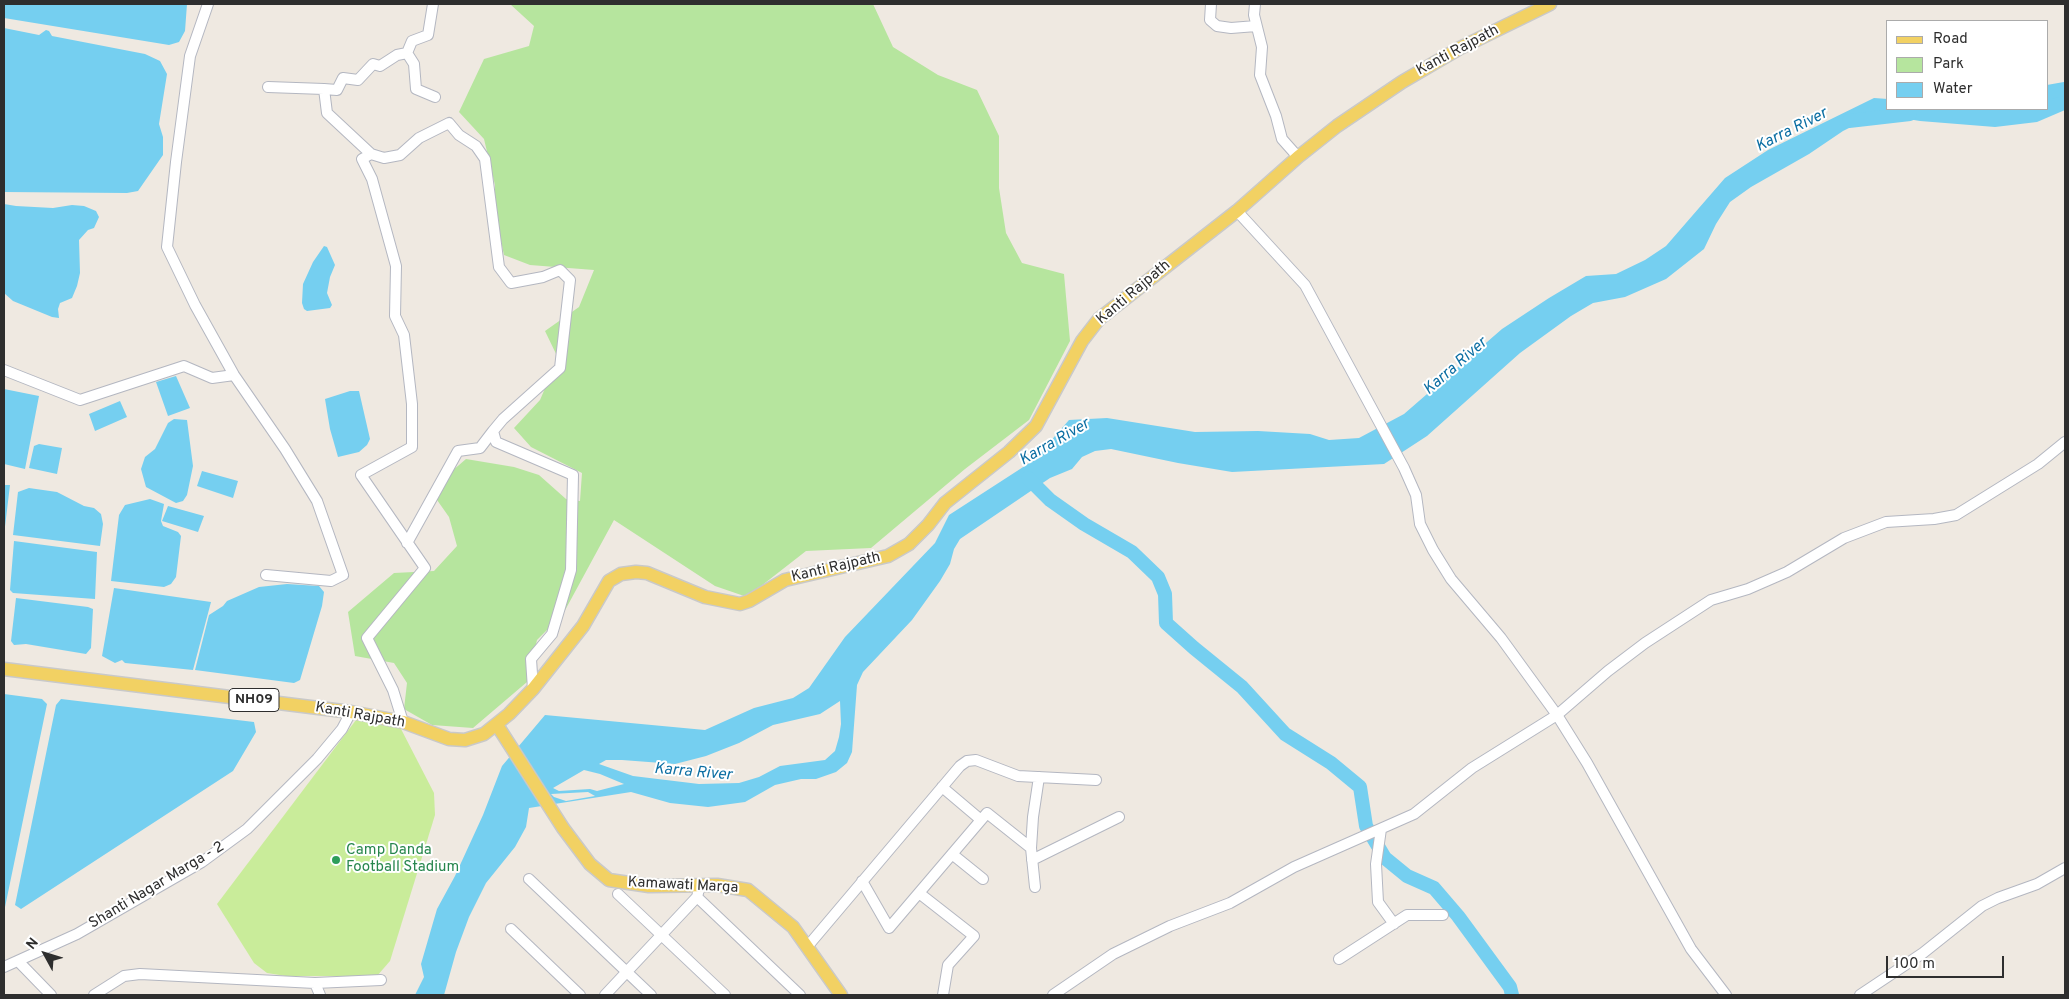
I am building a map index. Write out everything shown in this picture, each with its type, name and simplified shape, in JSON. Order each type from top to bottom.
[{"type":"main road","name":"Kanti Rajpath","points":[[4,669],[351,712],[403,722],[449,739],[465,740],[484,734],[497,725],[533,688],[583,626],[609,581],[621,574],[647,573],[704,597],[740,604],[749,601],[785,580],[888,556],[909,544],[928,525],[945,503],[1009,452],[1036,426],[1082,341],[1099,319],[1237,211],[1298,157],[1338,126],[1402,82],[1460,48],[1550,4]]},
{"type":"main road","name":"Kamawati Marga","points":[[497,725],[563,828],[590,864],[609,880],[699,891],[717,885],[748,890],[792,927],[837,994]]},
{"type":"street","points":[[208,4],[190,56],[167,247],[195,305],[234,375],[317,501],[344,575],[331,582],[266,575]]},
{"type":"street","points":[[407,53],[412,41],[428,35],[433,4]]},
{"type":"street","points":[[1211,4],[1210,20],[1217,26],[1231,28],[1256,26]]},
{"type":"street","points":[[1255,4],[1254,15],[1262,47],[1260,75],[1276,116],[1282,139],[1298,157]]},
{"type":"street","points":[[268,88],[337,90],[344,78],[358,80],[373,64],[380,66],[396,55],[407,53]]},
{"type":"street","points":[[407,53],[414,64],[416,89],[436,97]]},
{"type":"street","points":[[324,89],[327,113],[371,154],[384,158],[400,155],[419,138],[449,123],[459,135],[476,146],[485,159],[499,267],[510,283],[544,277],[560,270],[570,280],[560,368],[503,419],[480,448],[458,451],[407,543]]},
{"type":"street","points":[[371,154],[362,160],[372,179],[396,266],[394,316],[404,335],[412,404],[412,447],[361,475],[425,568],[367,638],[393,690],[403,722]]},
{"type":"street","points":[[1237,211],[1305,285],[1404,468],[1416,495],[1420,524],[1433,550],[1451,579],[1501,638],[1557,716],[1592,771],[1691,949],[1726,995]]},
{"type":"street","points":[[4,370],[80,400],[184,366],[212,378],[234,375]]},
{"type":"street","points":[[494,431],[496,442],[573,474],[571,570],[552,634],[531,659],[533,688]]},
{"type":"street","points":[[1053,995],[1112,954],[1170,926],[1234,901],[1294,867],[1414,814],[1472,768],[1557,716],[1608,671],[1645,643],[1711,600],[1748,589],[1787,572],[1844,538],[1886,522],[1934,519],[1956,514],[2038,464],[2065,442]]},
{"type":"street","name":"Shanti Nagar Marga - 2","points":[[4,967],[77,934],[202,862],[247,829],[318,759],[342,729],[351,712]]},
{"type":"street","points":[[807,947],[966,761],[976,760],[1018,776],[1096,780]]},
{"type":"street","points":[[1035,887],[1031,848],[1039,777]]},
{"type":"street","points":[[942,787],[981,820]]},
{"type":"street","points":[[862,881],[889,928],[987,814],[1031,848]]},
{"type":"street","points":[[1032,860],[1120,817]]},
{"type":"street","points":[[1378,829],[1376,864],[1378,902],[1394,924]]},
{"type":"street","points":[[952,854],[983,878]]},
{"type":"street","points":[[1860,995],[1923,953],[1982,906],[1998,898],[2038,884],[2065,868]]},
{"type":"street","points":[[530,879],[651,995]]},
{"type":"street","points":[[605,995],[699,891],[800,995]]},
{"type":"street","points":[[919,893],[974,936],[948,965],[943,995]]},
{"type":"street","points":[[618,894],[725,995]]},
{"type":"street","points":[[1339,959],[1407,915],[1443,915]]},
{"type":"street","points":[[510,929],[580,995]]},
{"type":"street","points":[[18,961],[51,995]]},
{"type":"street","points":[[94,995],[124,976],[140,974],[315,983],[381,980]]},
{"type":"street","points":[[315,983],[320,995]]},
{"type":"green space","points":[[510,4],[873,4],[893,47],[938,75],[977,90],[999,136],[999,188],[1006,233],[1022,263],[1064,274],[1070,341],[1029,420],[965,469],[871,548],[806,551],[747,597],[715,586],[614,520],[563,614],[537,640],[527,682],[473,728],[432,725],[404,709],[407,683],[394,663],[355,656],[348,612],[394,573],[434,571],[457,546],[449,517],[430,490],[466,459],[514,467],[539,475],[566,499],[580,501],[582,473],[531,447],[514,428],[540,400],[558,358],[545,331],[579,307],[594,270],[530,265],[504,255],[495,213],[495,185],[484,139],[459,112],[484,59],[529,46],[534,26]]},
{"type":"green space","name":"Camp Danda Football Stadium","points":[[356,720],[400,727],[434,793],[435,815],[390,961],[377,976],[286,976],[267,973],[254,963],[217,904]]},
{"type":"water","points":[[4,4],[187,4],[185,31],[179,42],[169,45],[4,18]]},
{"type":"water","points":[[4,28],[39,35],[46,30],[52,36],[145,54],[160,61],[167,74],[159,124],[163,137],[163,155],[138,191],[127,193],[4,192]]},
{"type":"water","points":[[2065,87],[2065,110],[2037,122],[1995,127],[1920,121],[1877,114],[1843,131],[1809,154],[1751,187],[1730,202],[1716,224],[1704,249],[1666,279],[1625,297],[1593,303],[1571,316],[1520,353],[1427,436],[1384,464],[1232,472],[1111,449],[1095,451],[1082,457],[1072,469],[1050,478],[960,539],[954,549],[950,564],[940,581],[912,620],[863,672],[857,685],[852,752],[847,763],[836,772],[816,779],[801,779],[775,785],[745,802],[708,807],[670,803],[631,792],[529,808],[526,827],[515,847],[486,883],[469,917],[456,952],[444,995],[415,995],[424,977],[421,964],[437,909],[455,876],[483,815],[502,766],[545,715],[705,730],[754,708],[793,698],[809,688],[845,637],[935,543],[949,515],[1034,460],[1069,420],[1107,418],[1195,432],[1258,431],[1310,434],[1329,440],[1359,438],[1404,414],[1502,329],[1549,298],[1586,276],[1616,274],[1645,260],[1666,246],[1725,178],[1768,150],[1874,98],[1886,99],[1886,110],[2049,110],[2049,95]],"holes":[[[840,701],[841,724],[835,751],[825,760],[780,766],[759,777],[739,783],[699,784],[633,776],[599,764],[606,760],[675,764],[706,756],[739,743],[773,725],[820,714]],[[584,770],[600,774],[624,784],[597,791],[590,789],[559,791],[553,788]],[[588,792],[595,796],[566,801],[551,794]]]},
{"type":"water","points":[[4,204],[53,208],[72,205],[84,206],[96,211],[99,217],[94,228],[88,230],[79,240],[80,273],[77,286],[72,298],[60,303],[58,309],[59,318],[13,301],[4,293]]},
{"type":"water","points":[[324,246],[327,247],[335,265],[330,277],[327,293],[332,305],[330,308],[307,311],[302,303],[303,284],[313,262]]},
{"type":"water","points":[[176,376],[190,408],[168,416],[156,382]]},
{"type":"water","points":[[4,389],[39,396],[25,469],[4,464]]},
{"type":"water","points":[[350,391],[359,391],[370,439],[367,445],[359,452],[338,457],[330,429],[325,399]]},
{"type":"water","points":[[120,401],[127,417],[95,431],[89,414]]},
{"type":"water","points":[[174,419],[187,420],[193,466],[187,495],[183,501],[176,503],[146,487],[141,469],[145,457],[155,449],[168,423]]},
{"type":"water","points":[[39,444],[62,448],[57,474],[29,468],[34,446]]},
{"type":"water","points":[[202,471],[238,481],[233,498],[197,486]]},
{"type":"water","points":[[4,485],[10,485],[4,535]]},
{"type":"water","points":[[29,488],[57,492],[84,506],[94,508],[101,514],[103,524],[100,546],[13,535],[18,492]]},
{"type":"water","points":[[150,499],[164,504],[161,521],[163,526],[178,532],[181,536],[176,577],[171,584],[164,587],[111,581],[119,515],[125,505]]},
{"type":"water","points":[[168,506],[204,516],[198,532],[162,521]]},
{"type":"water","points":[[14,541],[97,552],[95,599],[13,593],[10,590]]},
{"type":"water","points":[[287,584],[319,586],[324,592],[322,606],[300,680],[294,683],[195,670],[209,615],[227,601],[259,587]]},
{"type":"water","points":[[114,588],[211,602],[193,670],[125,663],[122,660],[115,663],[102,656]]},
{"type":"water","points":[[16,598],[93,609],[91,648],[86,654],[26,644],[14,645],[11,641]]},
{"type":"water","points":[[4,694],[42,699],[47,704],[4,912]]},
{"type":"water","points":[[61,699],[254,722],[256,732],[233,771],[21,909],[15,905],[56,705]]},
{"type":"waterway","name":"Karra River","points":[[2049,92],[2065,89]]},
{"type":"waterway","name":"Karra River","points":[[1849,121],[1910,114]]},
{"type":"waterway","points":[[1028,478],[1050,500],[1084,524],[1132,552],[1158,577],[1165,594],[1166,623],[1242,687],[1285,734],[1331,763],[1360,787],[1366,826],[1385,858],[1407,876],[1434,888],[1458,916],[1510,987],[1512,995]]},
{"type":"place","name":"Camp Danda Football Stadium","points":[[336,860]]}]
